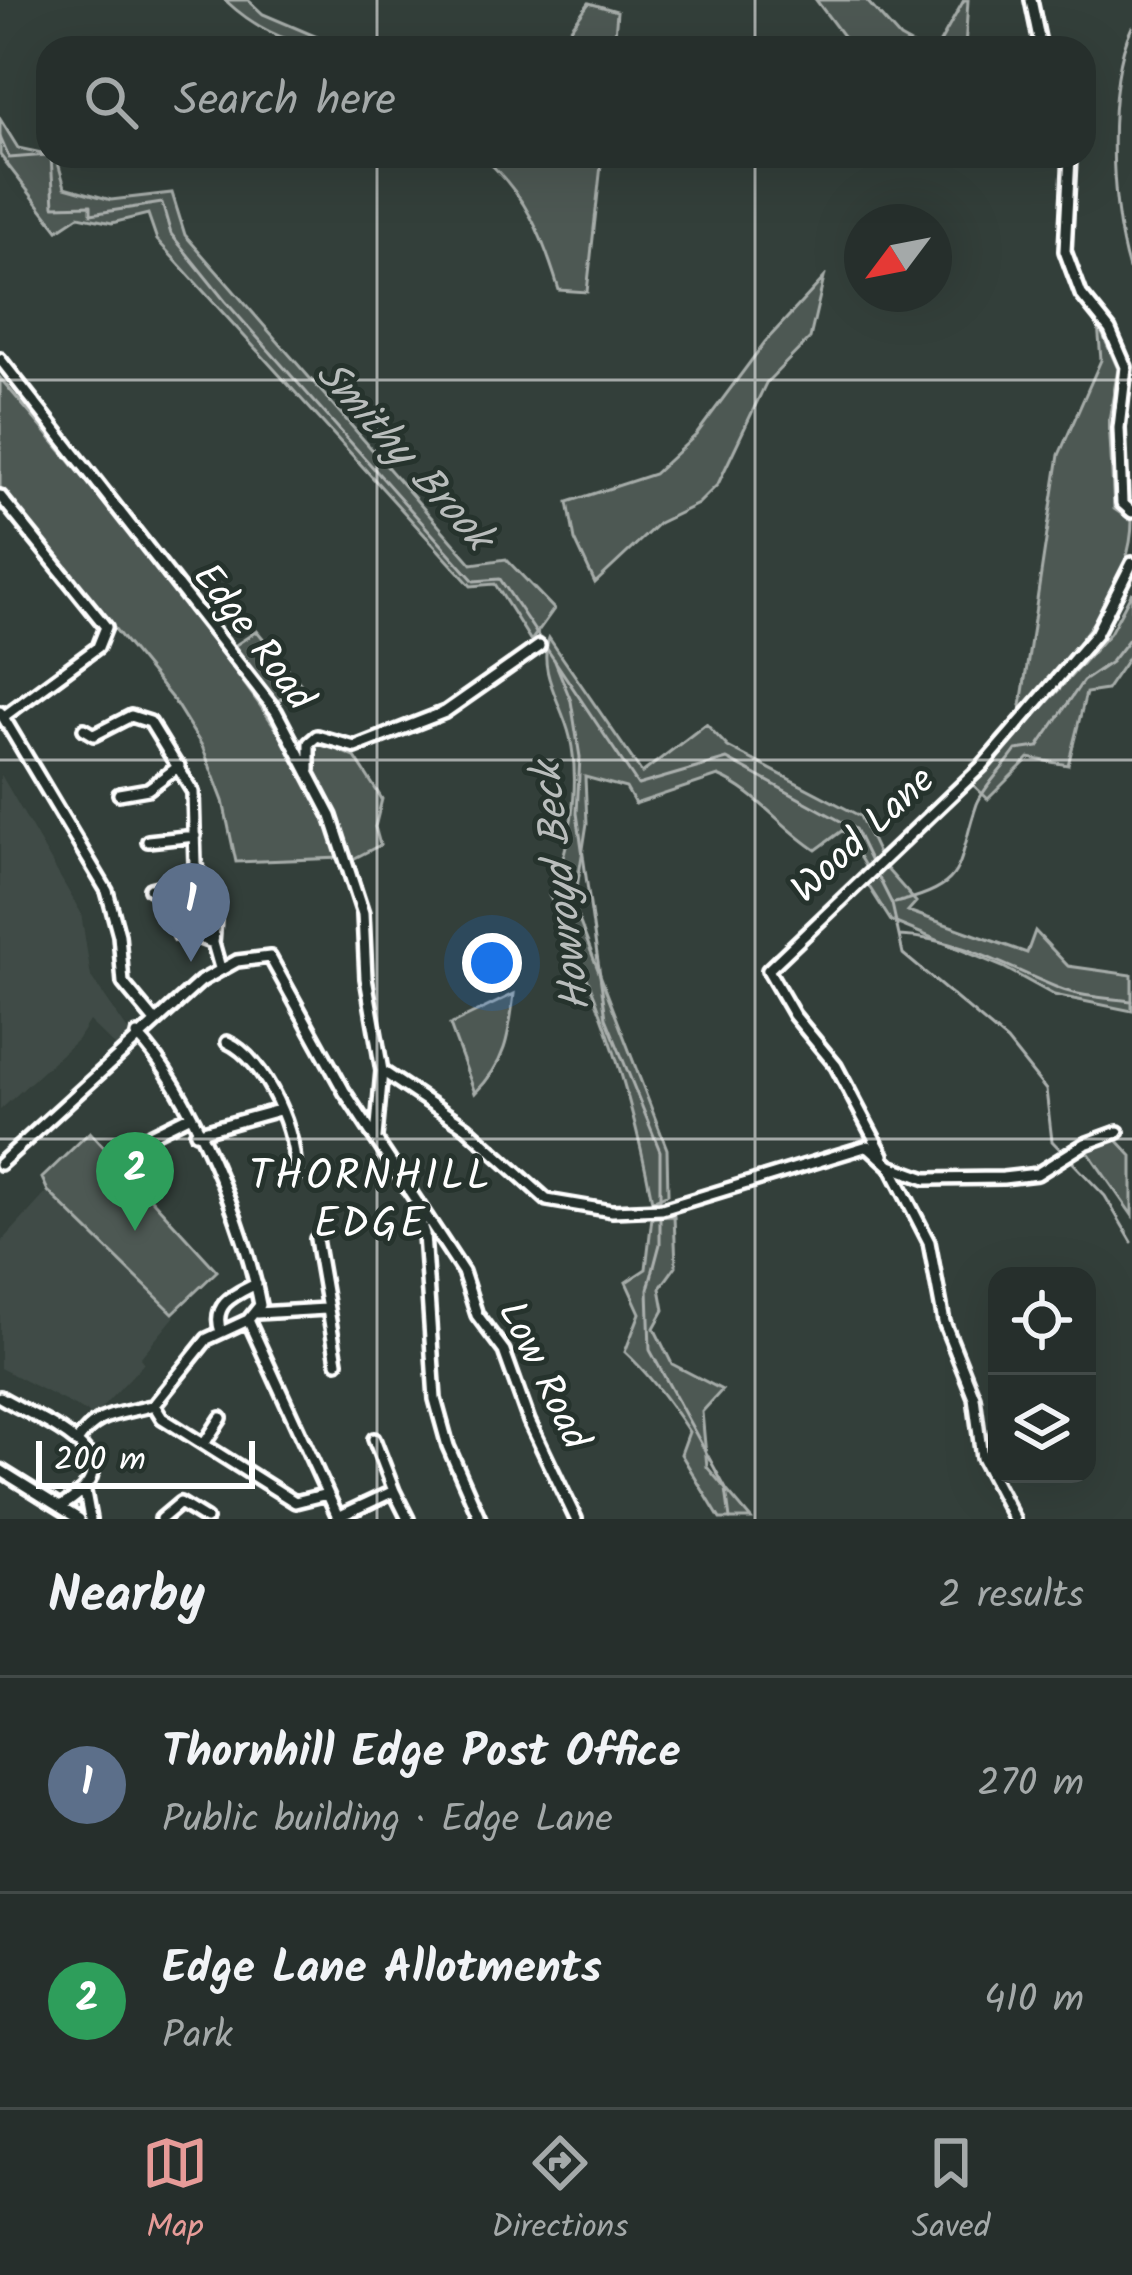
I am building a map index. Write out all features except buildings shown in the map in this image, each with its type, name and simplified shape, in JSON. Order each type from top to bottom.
[{"type":"street","points":[[1031,0],[1038,36]]},
{"type":"street","points":[[1069,168],[1065,251],[1081,294],[1110,330],[1126,367],[1119,428],[1121,484],[1122,503],[1132,512]]},
{"type":"street","name":"Edge Road","points":[[0,359],[276,711],[331,816],[363,914],[366,978],[382,1071],[376,1137]]},
{"type":"street","points":[[0,496],[106,626],[98,647],[2,714],[106,891],[119,935],[123,983],[153,1019]]},
{"type":"street","name":"Wood Lane","points":[[871,1143],[836,1066],[794,1015],[768,970],[982,766],[1096,634],[1132,563]]},
{"type":"street","points":[[310,775],[308,753],[316,736],[356,747],[445,712],[538,646]]},
{"type":"street","points":[[91,736],[131,716],[150,722],[179,766],[193,792],[200,876],[216,905],[213,943],[220,968]]},
{"type":"street","points":[[119,794],[148,789],[179,766]]},
{"type":"street","points":[[148,841],[195,836]]},
{"type":"street","points":[[150,889],[200,876]]},
{"type":"street","points":[[180,936],[187,933],[213,943]]},
{"type":"street","points":[[0,1165],[153,1019],[220,968],[249,956],[270,957],[413,1201],[424,1234],[436,1399],[448,1446],[480,1519]]},
{"type":"street","points":[[136,1035],[172,1078],[245,1238],[256,1284],[253,1317],[339,1518],[394,1491]]},
{"type":"street","points":[[227,1042],[261,1073],[279,1110],[295,1177]]},
{"type":"street","points":[[382,1071],[466,1126],[547,1200],[590,1208],[662,1209],[871,1143],[888,1163],[929,1242],[944,1322],[974,1397],[982,1458],[1014,1519]]},
{"type":"street","points":[[196,1133],[279,1110]]},
{"type":"street","points":[[116,1152],[189,1116]]},
{"type":"street","points":[[888,1163],[926,1179],[1037,1174],[1118,1132]]},
{"type":"street","name":"Low Road","points":[[413,1201],[463,1272],[477,1315],[505,1351],[530,1421],[576,1519]]},
{"type":"street","points":[[316,1239],[337,1362]]},
{"type":"street","points":[[221,1332],[216,1320],[220,1308],[256,1284]]},
{"type":"street","points":[[77,1442],[88,1425],[103,1416],[154,1405],[188,1357],[221,1332],[253,1317],[326,1309]]},
{"type":"street","points":[[0,1397],[77,1442],[95,1468],[85,1492],[90,1519]]},
{"type":"street","points":[[154,1405],[162,1418],[295,1502],[327,1494]]},
{"type":"street","points":[[204,1444],[221,1418]]},
{"type":"street","points":[[374,1439],[408,1519]]},
{"type":"street","points":[[0,1470],[79,1519]]},
{"type":"street","points":[[60,1507],[85,1492]]},
{"type":"street","points":[[161,1519],[180,1503],[206,1519]]},
{"type":"shaded area","points":[[225,0],[248,0],[263,14],[315,36],[280,36]]},
{"type":"shaded area","points":[[816,0],[866,0],[898,36],[843,36]]},
{"type":"shaded area","points":[[964,0],[968,0],[966,36],[944,36]]},
{"type":"shaded area","points":[[589,3],[617,11],[615,36],[565,36]]},
{"type":"shaded area","points":[[0,119],[18,148],[36,152],[36,168],[59,168],[65,187],[111,200],[172,193],[185,235],[472,564],[506,559],[554,609],[531,641],[495,584],[471,586],[157,240],[148,214],[112,223],[79,216],[58,230],[0,155]]},
{"type":"shaded area","points":[[493,168],[601,168],[587,292],[559,290],[531,217]]},
{"type":"shaded area","points":[[824,278],[810,338],[766,383],[718,484],[698,504],[659,523],[595,583],[575,540],[568,502],[654,474],[696,435],[765,342]]},
{"type":"shaded area","points":[[1098,324],[1118,369],[1109,420],[1114,509],[1132,521],[1129,548],[1121,574],[1092,624],[1020,712],[1059,455],[1101,360]]},
{"type":"shaded area","points":[[0,378],[254,696],[312,789],[341,858],[236,862],[223,801],[202,746],[174,701],[0,489]]},
{"type":"shaded area","points":[[1132,592],[1132,652],[1106,690],[1086,693],[1068,765],[1029,758],[988,799],[973,785],[1110,633]]},
{"type":"shaded area","points":[[257,631],[300,683],[277,702],[234,646]]},
{"type":"shaded area","points":[[549,638],[642,773],[706,724],[728,747],[860,816],[881,860],[868,871],[843,830],[816,850],[744,791],[718,776],[635,804],[626,788],[585,777],[587,823],[574,907],[667,1149],[668,1194],[652,1201],[611,1044],[549,895],[568,839],[574,776],[570,737],[548,675]]},
{"type":"shaded area","points":[[317,741],[355,757],[382,799],[375,827],[380,845],[353,859],[319,783]]},
{"type":"shaded area","points":[[0,773],[81,913],[91,977],[133,1038],[119,1050],[89,1021],[77,1040],[0,1110]]},
{"type":"shaded area","points":[[885,867],[916,902],[908,911],[1027,953],[1035,931],[1068,966],[1132,975],[1132,1011],[1054,995],[1003,967],[891,921],[868,885]]},
{"type":"shaded area","points":[[514,994],[504,1048],[475,1093],[450,1025]]},
{"type":"shaded area","points":[[90,1132],[217,1271],[173,1313],[48,1191],[42,1178]]},
{"type":"shaded area","points":[[1117,1140],[1132,1156],[1132,1215],[1086,1149]]},
{"type":"shaded area","points":[[48,1191],[175,1316],[140,1358],[144,1363],[94,1416],[0,1368],[0,1244]]},
{"type":"shaded area","points":[[674,1216],[676,1266],[660,1288],[664,1310],[654,1328],[672,1364],[722,1390],[702,1412],[707,1467],[751,1519],[720,1519],[681,1454],[689,1432],[625,1352],[640,1313],[626,1282],[646,1269],[652,1217]]},
{"type":"waterway","points":[[1129,269],[1117,211],[1113,143],[1118,78],[1132,27]]},
{"type":"waterway","name":"Smithy Brook","points":[[0,137],[9,158],[36,156]]},
{"type":"waterway","name":"Smithy Brook","points":[[52,168],[54,206],[91,205],[91,214],[162,203],[171,234],[225,301],[474,581],[500,579],[638,785],[727,759],[855,829],[872,864]]},
{"type":"waterway","points":[[895,903],[949,880],[961,858],[977,804],[990,783],[1016,750],[1038,747],[1083,681],[1111,662],[1132,635]]},
{"type":"waterway","name":"Howroyd Beck","points":[[554,659],[571,701],[580,757],[577,813],[606,1018],[660,1151],[660,1244],[648,1289],[650,1350],[726,1489],[730,1519]]},
{"type":"waterway","name":"Smithy Brook","points":[[876,872],[892,904],[903,954],[1007,1041],[1046,1090],[1052,1141],[1105,1196],[1132,1242]]},
{"type":"waterway","points":[[899,936],[981,954],[1067,991],[1132,1001]]},
{"type":"place","name":"Thornhill Edge Post Office","points":[[191,962]]},
{"type":"place","name":"Edge Lane Allotments","points":[[135,1231]]},
{"type":"district","name":"THORNHILL EDGE","points":[[371,1201]]}]
